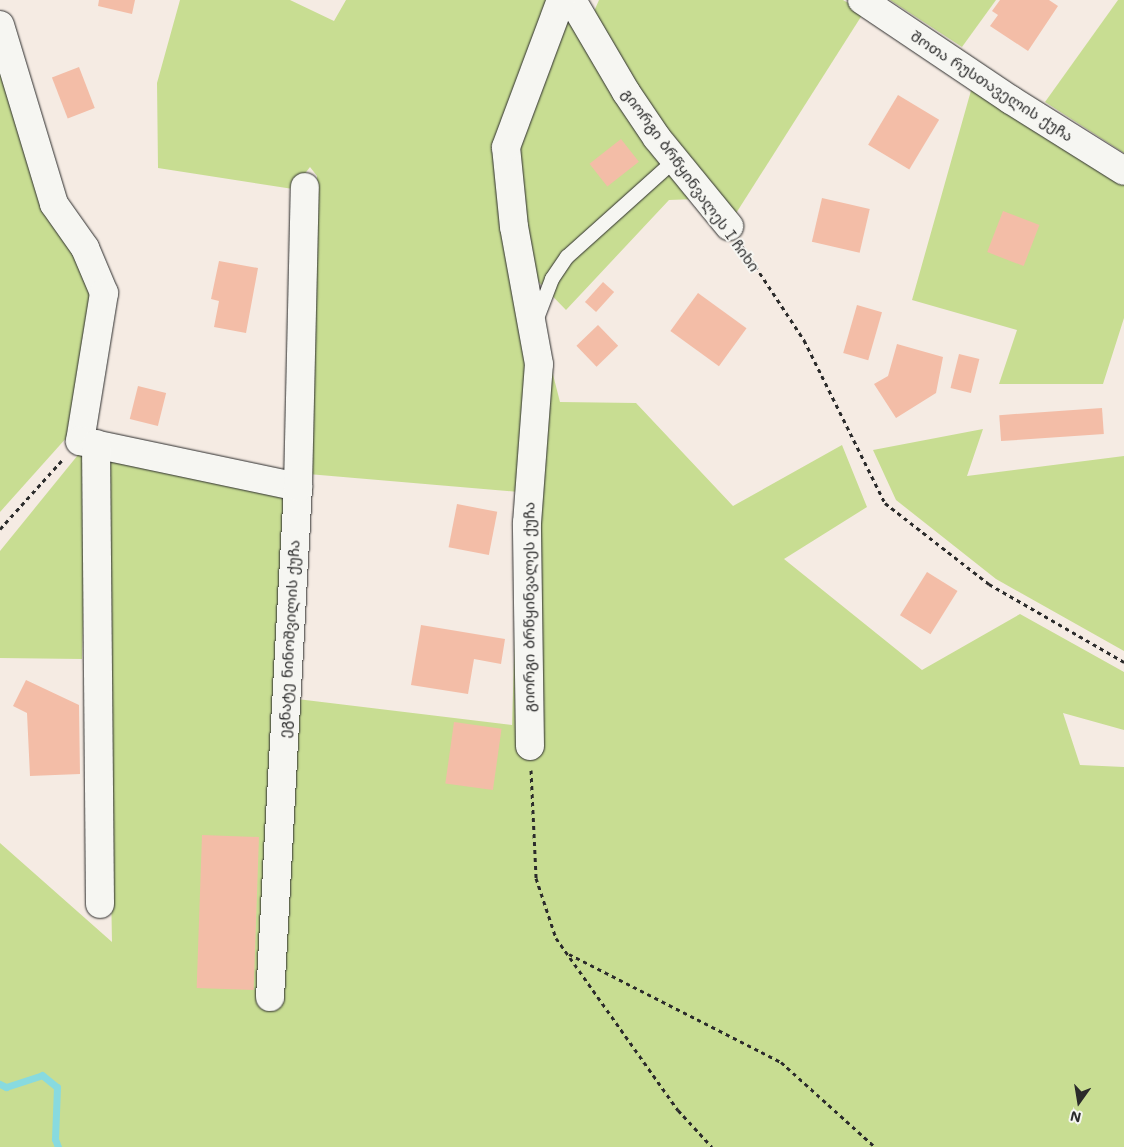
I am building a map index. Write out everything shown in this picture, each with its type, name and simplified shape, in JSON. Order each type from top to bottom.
[{"type":"street","name":"გიორგი ბრწყინვალეს ქუჩა","points":[[530,746],[526,523],[539,364],[514,228],[506,147],[561,0]]},
{"type":"street","name":"გიორგი ბრწყინვალეს I ჩიხი","points":[[572,0],[626,92],[675,160],[729,226]]},
{"type":"street","name":"შოთა რუსთაველის ქუჩა","points":[[862,0],[1011,100],[1124,170]]},
{"type":"street","points":[[0,25],[54,204],[84,248],[104,293],[88,442],[100,904]]},
{"type":"street","name":"ეგნატე ნინოშვილის ქუჩა","points":[[270,997],[298,487],[304,187]]},
{"type":"street","points":[[88,442],[298,487]]},
{"type":"lane","points":[[533,330],[552,279],[567,257],[675,160]]},
{"type":"path","name":"გიორგი ბრწყინვალეს I ჩიხი","points":[[729,226],[804,340],[885,503],[989,584],[1124,662]]},
{"type":"path","points":[[0,529],[88,442]]},
{"type":"path","points":[[530,746],[536,878],[556,938],[655,1079],[712,1147]]},
{"type":"path","points":[[569,954],[782,1062],[875,1147]]},
{"type":"green space","points":[[180,0],[290,0],[334,21],[346,0],[553,0],[495,147],[560,402],[636,403],[733,506],[842,445],[867,507],[784,559],[922,670],[1020,614],[1124,672],[1124,730],[1063,713],[1080,765],[1124,767],[1124,1147],[0,1147],[0,843],[112,942],[103,456],[286,496],[297,699],[512,725],[519,492],[308,474],[317,176],[310,167],[293,189],[158,168],[157,83]]},
{"type":"green space","points":[[599,0],[843,0],[864,12],[733,218],[664,129],[592,16]]},
{"type":"green space","points":[[890,0],[996,0],[962,47]]},
{"type":"green space","points":[[1118,0],[1124,0],[1124,153],[1045,102]]},
{"type":"green space","points":[[567,5],[696,199],[669,200],[566,310],[529,272],[514,151]]},
{"type":"green space","points":[[0,66],[96,299],[68,436],[0,512]]},
{"type":"green space","points":[[972,87],[1124,180],[1124,318],[1103,384],[999,384],[1017,330],[912,300]]},
{"type":"green space","points":[[983,429],[967,476],[1124,456],[1124,651],[996,579],[896,500],[873,450]]},
{"type":"green space","points":[[82,450],[88,453],[82,659],[0,658],[0,551]]},
{"type":"building","points":[[99,0],[135,0],[132,14],[98,6]]},
{"type":"building","points":[[1000,0],[1049,0],[1058,6],[1028,51],[990,26],[998,15],[992,11]]},
{"type":"building","points":[[79,67],[95,108],[68,118],[52,77]]},
{"type":"building","points":[[898,95],[939,120],[909,169],[868,145]]},
{"type":"building","points":[[621,139],[639,162],[607,186],[589,164]]},
{"type":"building","points":[[822,198],[870,209],[860,253],[812,242]]},
{"type":"building","points":[[1003,211],[1039,225],[1024,266],[987,252]]},
{"type":"building","points":[[219,261],[258,268],[246,333],[214,327],[219,301],[211,299]]},
{"type":"building","points":[[603,282],[614,292],[596,312],[585,302]]},
{"type":"building","points":[[698,293],[747,328],[719,366],[670,331]]},
{"type":"building","points":[[857,305],[882,312],[868,360],[843,353]]},
{"type":"building","points":[[598,325],[618,346],[597,367],[576,346]]},
{"type":"building","points":[[897,344],[943,357],[936,393],[896,418],[874,384],[888,376]]},
{"type":"building","points":[[959,354],[979,359],[971,393],[951,388]]},
{"type":"building","points":[[138,386],[166,393],[158,426],[130,419]]},
{"type":"building","points":[[1102,408],[1104,434],[1001,441],[999,415]]},
{"type":"building","points":[[457,504],[497,512],[489,555],[449,547]]},
{"type":"building","points":[[927,572],[958,591],[931,634],[900,615]]},
{"type":"building","points":[[421,625],[505,639],[501,664],[474,659],[468,694],[411,685]]},
{"type":"building","points":[[26,680],[79,705],[80,774],[30,776],[27,713],[13,706]]},
{"type":"building","points":[[454,722],[502,729],[493,790],[445,783]]},
{"type":"building","points":[[202,835],[259,837],[254,990],[197,988]]},
{"type":"waterway","points":[[0,1084],[6,1087],[42,1075],[57,1087],[55,1139],[58,1147]]}]
